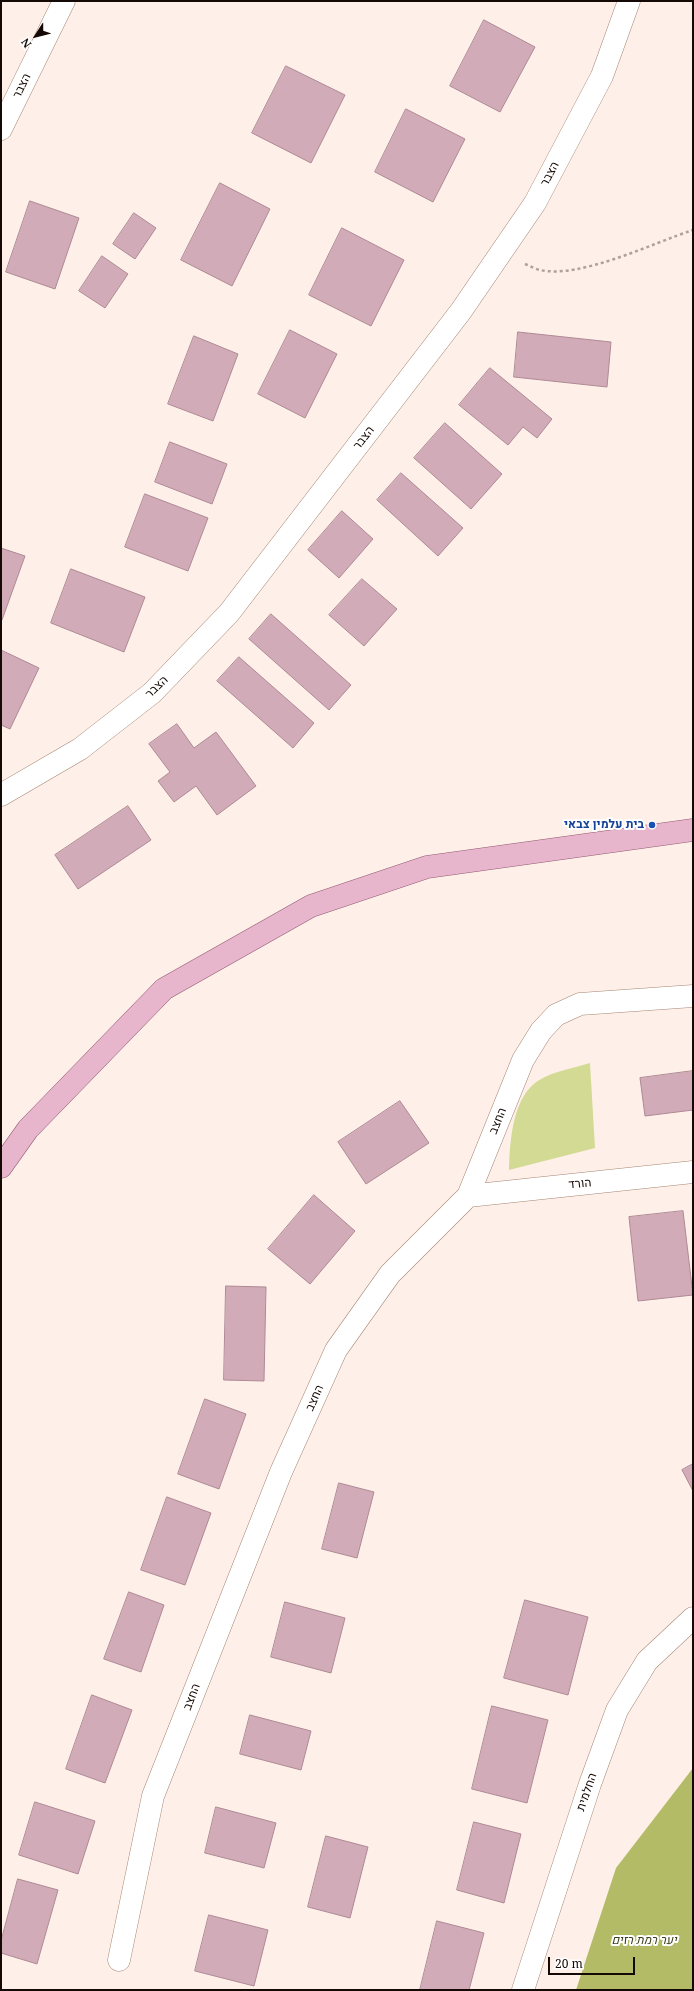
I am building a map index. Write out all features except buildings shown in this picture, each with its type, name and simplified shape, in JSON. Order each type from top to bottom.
[{"type":"main road","points":[[1,1167],[28,1129],[164,989],[311,906],[427,867],[693,830]]},
{"type":"street","name":"הצבר","points":[[1,129],[64,1]]},
{"type":"street","name":"הצבר","points":[[1,795],[80,749],[152,693],[229,613],[461,311],[535,203],[602,76],[629,1]]},
{"type":"street","name":"החצב","points":[[119,1960],[153,1796],[281,1472],[336,1350],[390,1274],[468,1196],[523,1060],[541,1031],[556,1015],[580,1004],[693,996]]},
{"type":"street","name":"הורד","points":[[468,1196],[693,1172]]},
{"type":"street","name":"החלמית","points":[[523,1990],[590,1784],[617,1710],[647,1660],[693,1618]]},
{"type":"path","points":[[502,251],[521,263],[540,270],[560,271],[584,268],[693,230]]},
{"type":"green space","points":[[590,1063],[595,1148],[509,1170],[510,1146],[514,1120],[518,1107],[531,1086],[546,1076]]},
{"type":"green space","name":"יער רמת רזים","points":[[693,1768],[693,1990],[576,1990],[616,1868]]},
{"type":"place","name":"בית עלמין צבאי","points":[[652,825]]}]
